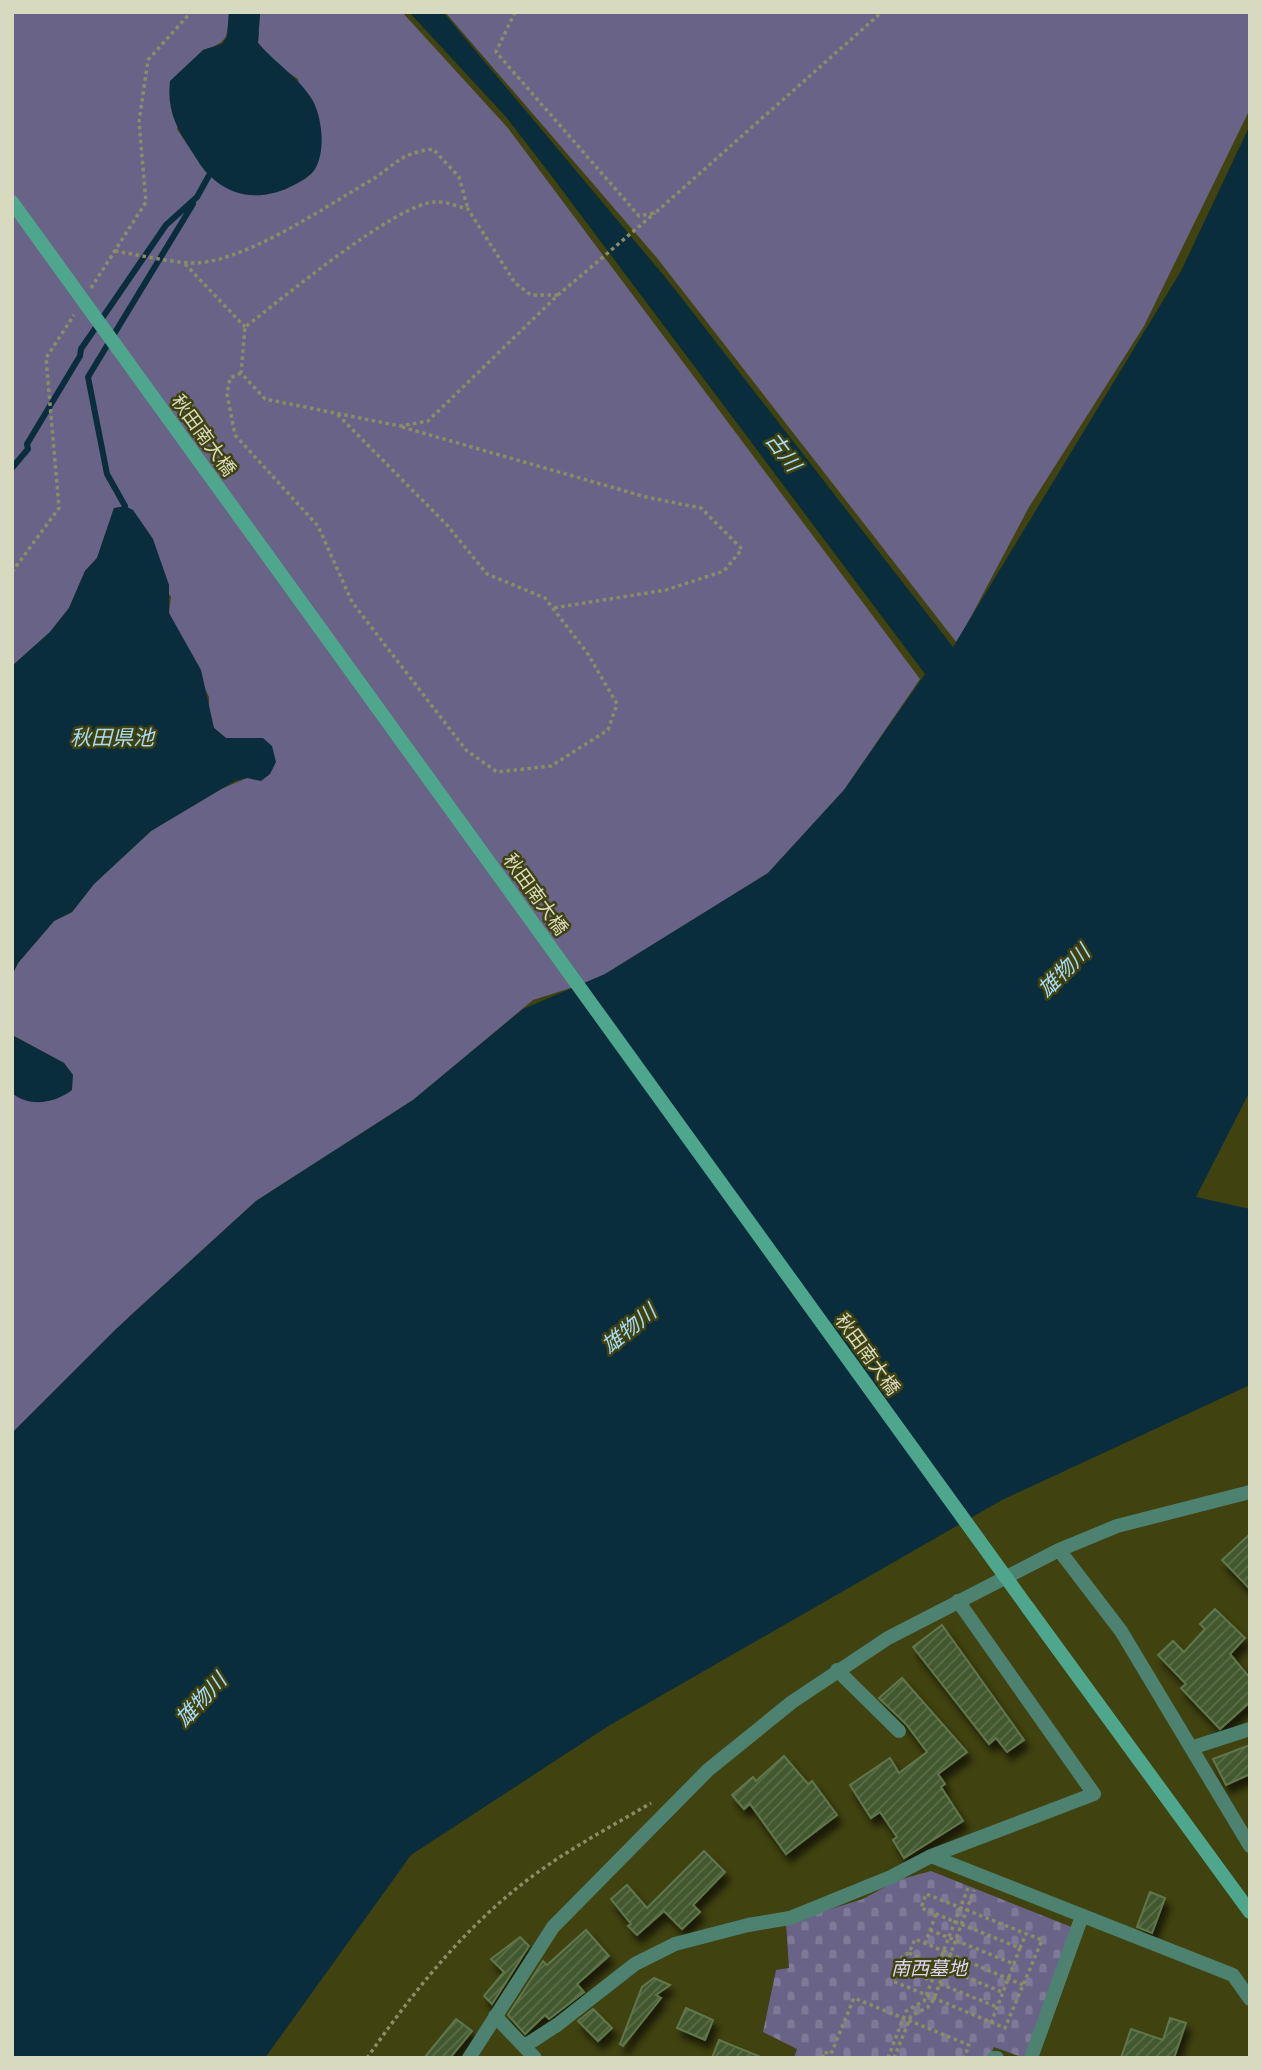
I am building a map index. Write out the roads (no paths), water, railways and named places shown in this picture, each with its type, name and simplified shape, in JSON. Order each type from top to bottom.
[{"type":"street","name":"秋田南大橋","points":[[12,202],[1250,1912]]},
{"type":"street","points":[[469,2058],[552,1927],[708,1770],[838,1670],[958,1601],[1059,1550],[1117,1526],[1250,1492]]},
{"type":"street","points":[[1059,1550],[1121,1631],[1250,1846]]},
{"type":"street","points":[[526,2045],[635,1964],[675,1944],[748,1925],[790,1918],[891,1877],[931,1856],[1094,1794],[958,1601]]},
{"type":"street","points":[[838,1670],[899,1731]]},
{"type":"street","points":[[1191,1748],[1250,1729]]},
{"type":"street","points":[[931,1856],[1233,1975],[1250,1998]]},
{"type":"street","points":[[1031,2058],[1082,1916]]},
{"type":"street","points":[[495,2017],[526,2045],[534,2058]]},
{"type":"water","points":[[229,12],[260,12],[258,43],[301,85],[313,101],[319,116],[322,144],[315,169],[300,182],[272,193],[240,193],[230,190],[210,176],[181,133],[171,109],[170,81],[203,50],[222,44],[227,37]]},
{"type":"water","points":[[409,12],[443,12],[670,283],[953,647],[1181,271],[1250,125],[1250,1091],[1196,1197],[1250,1209],[1250,1385],[1002,1500],[610,1725],[411,1855],[265,2058],[12,2058],[12,1433],[116,1329],[256,1201],[413,1100],[523,1009],[605,974],[768,873],[844,790],[925,674],[506,117]]},
{"type":"water","name":"秋田県池","points":[[125,506],[133,510],[153,539],[169,585],[169,613],[201,670],[214,728],[226,738],[263,738],[272,746],[276,762],[270,774],[261,781],[247,778],[235,781],[151,831],[94,884],[72,912],[54,921],[18,963],[12,975],[12,666],[50,632],[69,608],[85,571],[97,558],[114,508]]},
{"type":"water","points":[[12,1035],[64,1063],[73,1075],[72,1090],[58,1098],[42,1102],[27,1101],[12,1093]]},
{"type":"waterway","points":[[12,468],[28,449],[27,444],[80,356],[81,349],[166,225],[197,197],[212,170]]},
{"type":"waterway","points":[[125,506],[107,474],[88,377],[193,204]]},
{"type":"water label","name":"古川","points":[[783,452]]},
{"type":"water label","name":"雄物川","points":[[1064,971]]},
{"type":"water label","name":"雄物川","points":[[629,1329]]},
{"type":"water label","name":"雄物川","points":[[201,1700]]},
{"type":"park label","name":"南西墓地","points":[[929,1968]]}]
